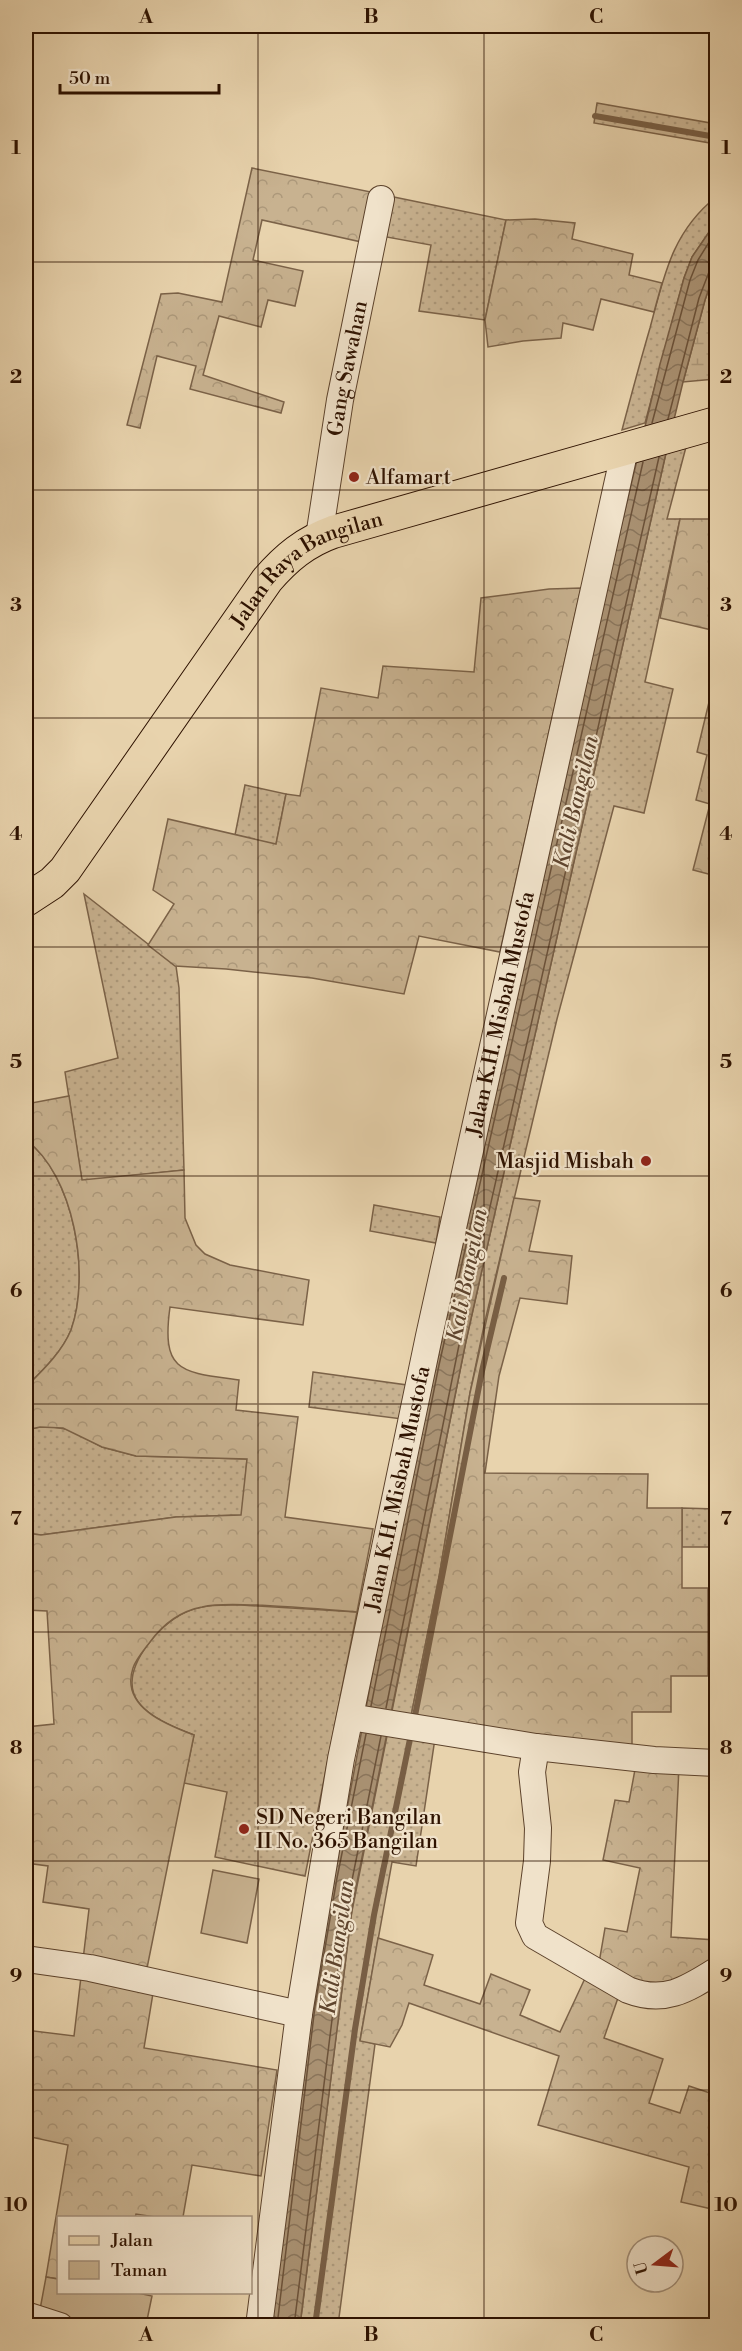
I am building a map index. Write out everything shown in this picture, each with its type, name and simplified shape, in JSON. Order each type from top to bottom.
[{"type":"main road","name":"Jalan Raya Bangilan","points":[[26,900],[52,884],[65,870],[267,580],[282,562],[298,549],[318,537],[717,423]]},
{"type":"street","name":"Gang Sawahan","points":[[318,537],[340,400],[381,199]]},
{"type":"street","name":"Jalan K.H. Misbah Mustofa","points":[[259,2325],[300,2014],[334,1800],[354,1717],[433,1315],[629,448]]},
{"type":"street","points":[[354,1717],[536,1747],[654,1760],[717,1763]]},
{"type":"street","points":[[536,1747],[532,1772],[538,1828],[537,1861],[529,1923],[535,1936],[640,1995],[661,1997],[717,1971]]},
{"type":"street","points":[[26,1959],[90,1968],[300,2014]]},
{"type":"green space","points":[[597,103],[716,124],[716,144],[594,123]]},
{"type":"green space","points":[[252,168],[376,193],[366,243],[262,220],[253,260],[303,271],[295,306],[268,300],[261,327],[219,316],[203,375],[284,402],[281,413],[190,389],[196,366],[157,356],[140,428],[127,425],[161,294],[178,293],[222,302]]},
{"type":"green space","points":[[389,196],[506,220],[485,320],[419,311],[431,245],[381,236]]},
{"type":"green space","points":[[716,197],[716,222],[692,257],[684,278],[645,423],[622,430],[665,273],[679,240],[689,225]]},
{"type":"green space","points":[[535,219],[575,223],[572,239],[633,254],[629,275],[662,283],[654,312],[601,299],[593,330],[563,323],[561,338],[488,347],[485,320],[506,220]]},
{"type":"green space","points":[[716,268],[715,379],[683,382],[705,300]]},
{"type":"green space","points":[[686,447],[667,519],[680,519],[645,682],[673,689],[644,813],[614,806],[557,1019],[470,1393],[439,1577],[410,1721],[437,1725],[416,1866],[392,1862],[360,2040],[375,2044],[338,2325],[300,2326],[351,1916],[466,1341],[666,453]]},
{"type":"green space","points":[[680,519],[716,519],[716,631],[660,618]]},
{"type":"green space","points":[[581,588],[500,952],[419,936],[404,994],[312,978],[175,966],[148,945],[174,904],[153,890],[168,819],[276,844],[286,794],[300,796],[321,688],[378,698],[383,666],[474,672],[481,598],[549,589]]},
{"type":"green space","points":[[710,698],[716,700],[716,876],[693,870],[710,804],[696,800],[707,755],[697,752]]},
{"type":"green space","points":[[245,785],[286,794],[276,845],[235,835]]},
{"type":"green space","points":[[84,894],[176,966],[179,988],[184,1170],[82,1181],[65,1072],[118,1058]]},
{"type":"green space","points":[[69,1096],[82,1180],[184,1170],[185,1218],[196,1245],[205,1254],[230,1265],[309,1280],[303,1325],[170,1307],[169,1345],[179,1365],[189,1371],[239,1380],[236,1410],[298,1417],[285,1517],[373,1529],[357,1612],[257,1605],[202,1607],[180,1615],[167,1624],[155,1635],[134,1665],[131,1682],[133,1694],[139,1704],[159,1720],[194,1735],[146,1973],[156,1975],[144,2048],[277,2070],[261,2176],[192,2165],[183,2216],[136,2214],[136,2216],[57,2216],[57,2279],[46,2277],[68,2145],[26,2136],[26,2030],[74,2036],[89,1909],[43,1902],[48,1866],[26,1863],[26,1727],[54,1724],[47,1611],[26,1610],[26,1533],[41,1535],[176,1517],[241,1515],[247,1459],[136,1456],[102,1447],[63,1428],[40,1427],[26,1430],[26,1387],[63,1346],[71,1330],[77,1307],[79,1282],[74,1228],[67,1201],[43,1156],[26,1140],[26,1104]]},
{"type":"green space","points":[[26,1140],[43,1156],[67,1201],[78,1255],[79,1282],[77,1307],[71,1330],[63,1346],[26,1387]]},
{"type":"green space","points":[[514,1198],[540,1201],[529,1251],[572,1256],[567,1304],[520,1298],[499,1376],[485,1473],[648,1474],[647,1508],[682,1508],[682,1588],[708,1588],[708,1676],[671,1676],[671,1712],[632,1712],[632,1753],[410,1721],[439,1577],[470,1393]]},
{"type":"green space","points":[[374,1205],[440,1217],[436,1243],[370,1231]]},
{"type":"green space","points":[[313,1372],[407,1385],[402,1419],[309,1407]]},
{"type":"green space","points":[[40,1427],[71,1430],[102,1447],[136,1456],[247,1459],[242,1515],[176,1517],[41,1535],[26,1533],[26,1430]]},
{"type":"green space","points":[[682,1508],[716,1509],[716,1547],[682,1547]]},
{"type":"green space","points":[[241,1605],[357,1612],[305,1876],[215,1857],[227,1792],[184,1783],[194,1735],[162,1721],[149,1712],[139,1703],[133,1691],[132,1678],[137,1662],[148,1644],[167,1624],[197,1608]]},
{"type":"green space","points":[[636,1764],[679,1767],[671,1937],[716,1940],[716,1959],[664,1986],[642,1985],[599,1963],[605,1928],[627,1932],[640,1868],[603,1860],[615,1800],[629,1802]]},
{"type":"green space","points":[[213,1870],[259,1879],[247,1943],[201,1933]]},
{"type":"green space","points":[[378,1938],[433,1955],[424,1985],[480,2004],[491,1974],[530,1990],[520,2015],[560,2032],[587,1974],[619,1995],[604,2038],[663,2059],[649,2103],[680,2113],[689,2086],[710,2093],[716,2069],[716,2210],[681,2202],[689,2167],[538,2125],[559,2056],[409,2003],[402,2025],[390,2047],[360,2041]]},
{"type":"green space","points":[[46,2277],[57,2279],[57,2294],[152,2296],[146,2325],[87,2325],[39,2315]]},
{"type":"water","name":"Kali Bangilan","points":[[716,222],[716,268],[705,300],[666,453],[466,1341],[353,1902],[300,2325],[271,2326],[310,2005],[399,1533],[620,531],[660,364],[692,257]]},
{"type":"waterway","points":[[595,116],[716,137]]},
{"type":"waterway","points":[[414,1721],[482,1371],[504,1278]]},
{"type":"waterway","points":[[315,2326],[355,2029],[374,1915],[411,1734]]},
{"type":"place","name":"Alfamart","points":[[354,477]]},
{"type":"place","name":"Masjid Misbah","points":[[646,1161]]},
{"type":"place","name":"SD Negeri Bangilan II No. 365 Bangilan","points":[[244,1829]]}]
